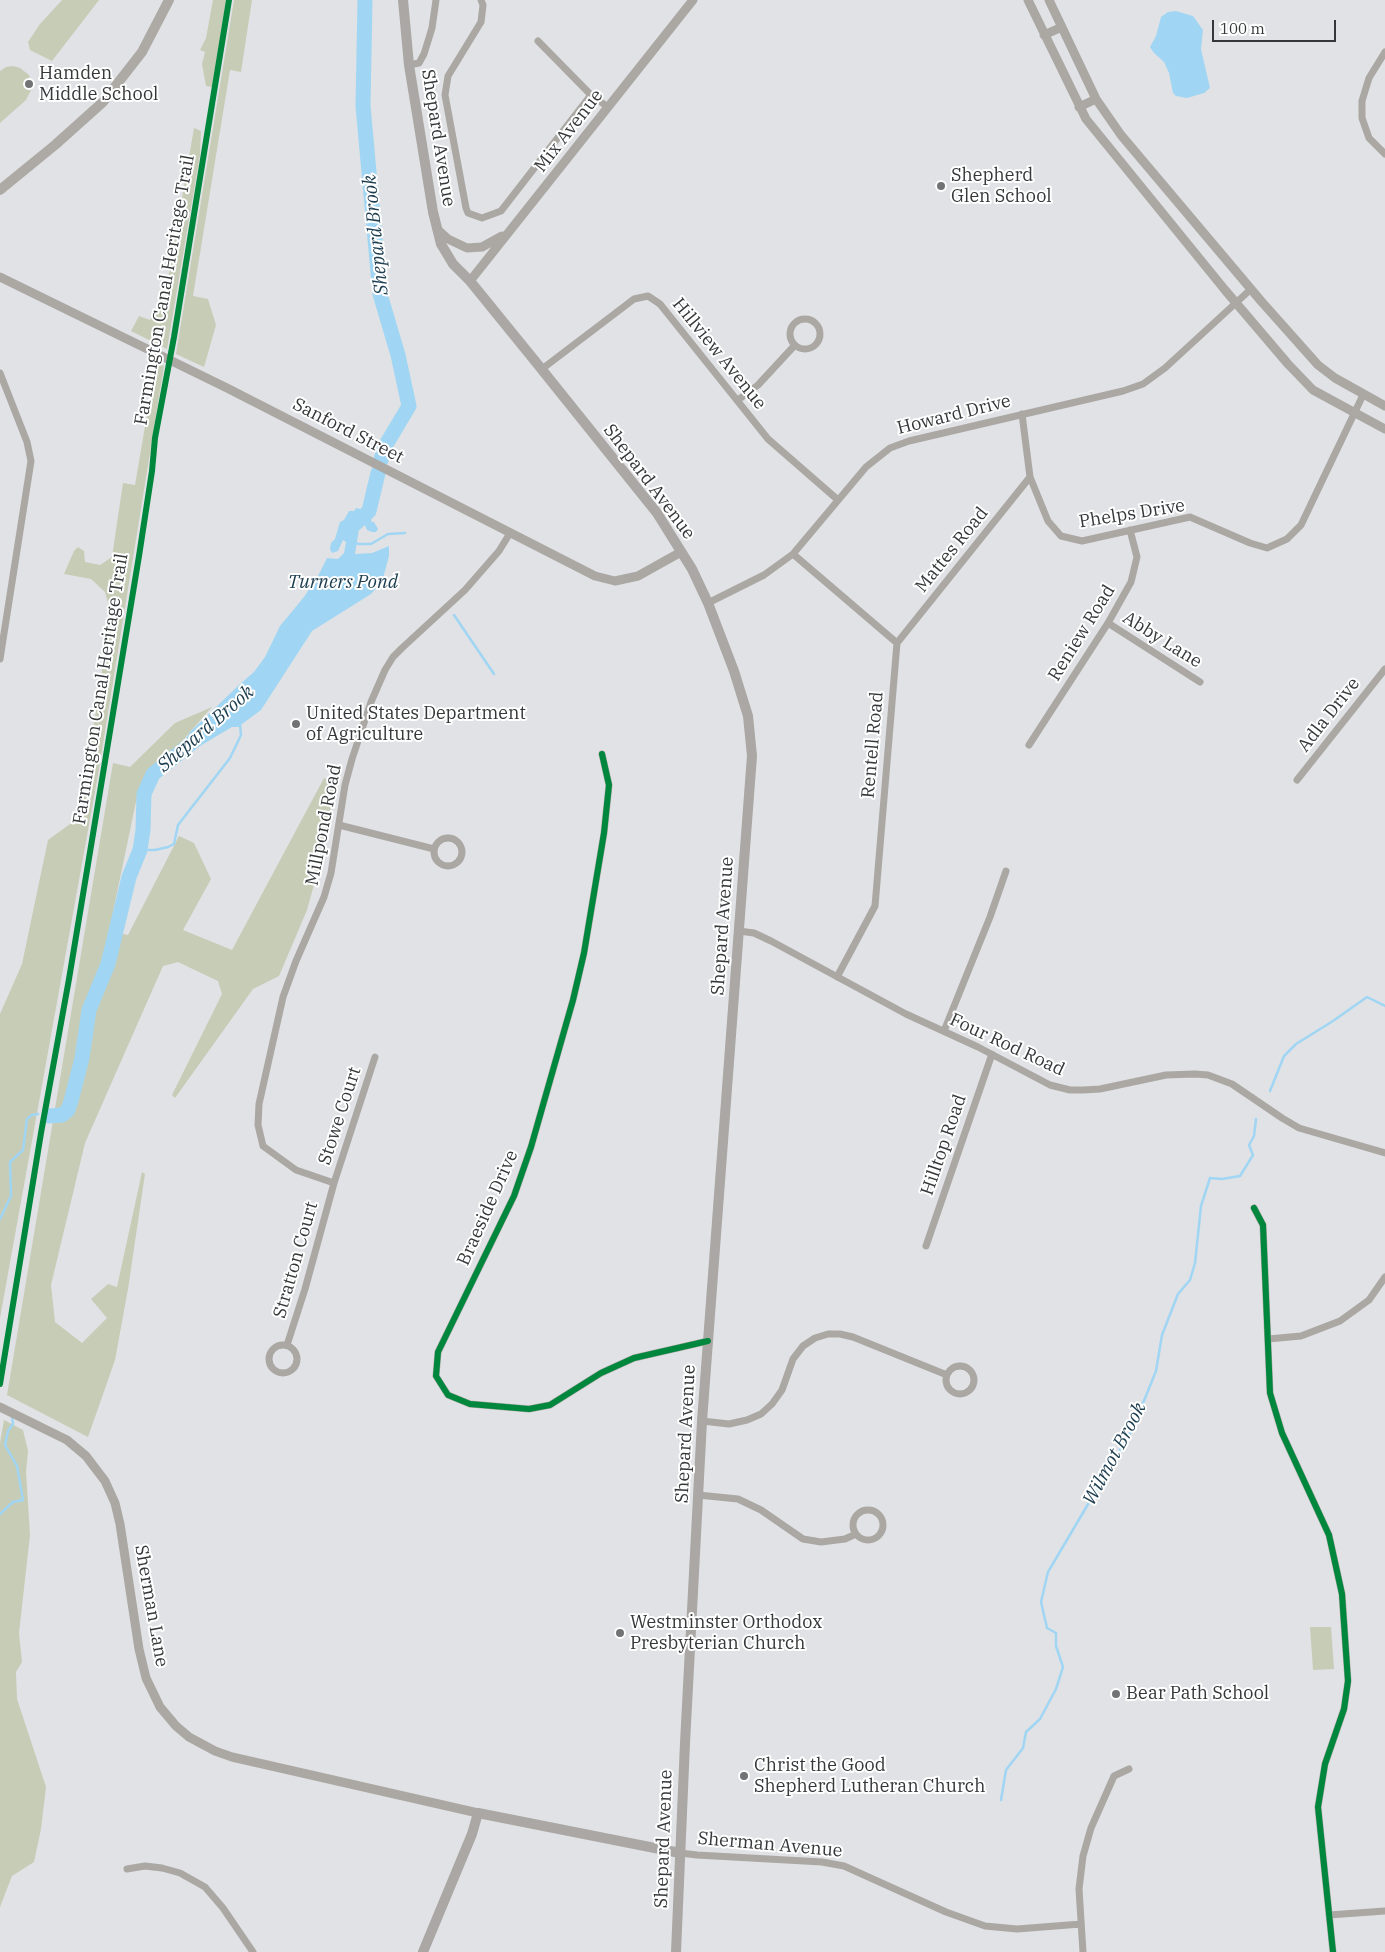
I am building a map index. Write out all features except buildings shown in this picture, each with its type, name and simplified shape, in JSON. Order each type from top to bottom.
[{"type":"main road","points":[[0,190],[55,145],[103,102],[142,52],[169,0]]},
{"type":"main road","name":"Shepard Avenue","points":[[403,0],[409,66],[437,229],[446,253],[657,513],[692,569],[708,603],[742,693],[751,735],[750,782],[702,1421],[676,1952]]},
{"type":"main road","points":[[423,1952],[472,1834],[478,1813]]},
{"type":"main road","name":"Sherman Avenue","points":[[478,1813],[680,1852]]},
{"type":"street","points":[[409,66],[419,63],[424,54],[432,28],[436,0]]},
{"type":"street","points":[[481,0],[484,5],[480,22],[448,76],[444,95],[468,213],[482,218],[501,211],[591,95]]},
{"type":"street","name":"Mix Avenue","points":[[470,281],[693,0]]},
{"type":"street","points":[[1028,0],[1079,107],[1096,133],[1236,304],[1313,390],[1385,429]]},
{"type":"street","points":[[1049,0],[1096,99],[1121,135],[1318,365],[1363,395],[1385,406]]},
{"type":"street","points":[[1044,35],[1062,28]]},
{"type":"street","points":[[538,41],[591,95],[608,107]]},
{"type":"street","points":[[1385,52],[1369,78],[1362,101],[1362,118],[1368,138],[1385,154]]},
{"type":"street","points":[[1079,107],[1096,99]]},
{"type":"street","points":[[437,229],[448,239],[461,246],[472,248],[482,247],[513,228]]},
{"type":"street","name":"Sanford Street","points":[[0,277],[239,395],[595,576],[615,581],[638,576],[681,552]]},
{"type":"street","name":"Howard Drive","points":[[708,603],[764,575],[793,554],[866,466],[890,448],[1022,414],[1123,391],[1144,384],[1165,368],[1251,289]]},
{"type":"street","name":"Hillview Avenue","points":[[542,369],[634,299],[648,296],[660,304],[768,439],[838,500]]},
{"type":"street","points":[[804,319],[816,323],[820,333],[816,344],[806,349],[795,345],[790,334],[794,324],[804,319]]},
{"type":"street","points":[[738,400],[758,385],[795,345]]},
{"type":"street","points":[[0,373],[27,442],[31,461],[0,659]]},
{"type":"street","name":"Phelps Drive","points":[[1022,414],[1030,477],[1048,521],[1061,536],[1082,541],[1190,517],[1250,544],[1267,548],[1287,539],[1300,525],[1363,395]]},
{"type":"street","name":"Mattes Road","points":[[897,642],[1030,477]]},
{"type":"street","name":"Reniew Road","points":[[1029,745],[1108,623],[1132,582],[1137,557],[1130,530]]},
{"type":"street","name":"Millpond Road","points":[[334,1183],[296,1170],[263,1146],[258,1126],[259,1104],[283,997],[296,961],[324,897],[331,873],[345,785],[371,702],[384,670],[402,648],[465,590],[499,551],[510,533]]},
{"type":"street","points":[[793,554],[897,642]]},
{"type":"street","name":"Abby Lane","points":[[1108,623],[1200,682]]},
{"type":"street","name":"Rentell Road","points":[[837,977],[875,906],[897,642]]},
{"type":"street","name":"Adla Drive","points":[[1297,780],[1385,669]]},
{"type":"street","name":"Braeside Drive","points":[[602,754],[609,785],[604,834],[584,953],[573,1000],[531,1147],[514,1196],[438,1352],[436,1376],[448,1394],[470,1404],[529,1409],[550,1406],[601,1373],[634,1358],[708,1341]]},
{"type":"street","points":[[339,825],[434,849]]},
{"type":"street","points":[[450,838],[458,842],[462,853],[457,863],[446,866],[436,860],[434,849],[438,842],[450,838]]},
{"type":"street","points":[[944,1031],[990,917],[1006,871]]},
{"type":"street","name":"Four Rod Road","points":[[739,931],[754,933],[763,937],[906,1014],[992,1054],[1050,1085],[1070,1090],[1100,1088],[1173,1074],[1208,1075],[1232,1084],[1299,1128],[1385,1153]]},
{"type":"street","name":"Hilltop Road","points":[[926,1246],[992,1054]]},
{"type":"street","name":"Stowe Court","points":[[334,1183],[375,1057]]},
{"type":"street","name":"Stratton Court","points":[[287,1345],[305,1289],[334,1183]]},
{"type":"street","points":[[1254,1208],[1263,1225],[1270,1393],[1279,1425],[1329,1535],[1342,1594],[1348,1681],[1344,1710],[1325,1764],[1318,1807],[1333,1952]]},
{"type":"street","points":[[1268,1339],[1300,1336],[1340,1321],[1369,1300],[1385,1277]]},
{"type":"street","points":[[702,1421],[729,1424],[747,1420],[761,1414],[772,1404],[782,1390],[793,1359],[803,1346],[814,1338],[828,1334],[853,1337],[947,1375]]},
{"type":"street","name":"Stratton Court","points":[[287,1345],[296,1352],[298,1360],[290,1372],[281,1373],[270,1365],[269,1355],[274,1347],[287,1345]]},
{"type":"street","name":"Sherman Lane","points":[[0,1407],[66,1440],[86,1456],[110,1491],[120,1524],[142,1664],[160,1707],[176,1726],[203,1745],[232,1757],[478,1813]]},
{"type":"street","points":[[698,1495],[738,1499],[761,1510],[803,1539],[821,1542],[845,1539],[856,1534]]},
{"type":"street","points":[[870,1510],[882,1519],[882,1532],[876,1538],[868,1541],[863,1540],[856,1534],[854,1520],[860,1512],[870,1510]]},
{"type":"street","points":[[1083,1952],[1079,1882],[1088,1838],[1114,1776],[1129,1769]]},
{"type":"street","name":"Sherman Avenue","points":[[680,1852],[698,1856],[822,1862],[844,1866],[985,1926],[1017,1930],[1081,1924]]},
{"type":"street","points":[[128,1869],[145,1866],[162,1868],[180,1873],[205,1887],[223,1908],[252,1952]]},
{"type":"street","points":[[1329,1915],[1385,1911]]},
{"type":"green space","points":[[62,0],[99,0],[52,61],[30,50],[28,42],[40,24]]},
{"type":"green space","points":[[213,0],[226,0],[212,87],[206,86],[202,64],[205,52],[200,50],[206,38]]},
{"type":"green space","points":[[234,0],[252,0],[241,72],[230,70],[193,296],[208,299],[216,325],[204,367],[176,354]]},
{"type":"green space","points":[[6,67],[20,68],[29,75],[32,88],[26,100],[0,123],[0,71]]},
{"type":"green space","points":[[194,128],[201,131],[200,155],[167,349],[131,331],[139,316],[150,320],[155,309],[163,309]]},
{"type":"green space","points":[[156,362],[164,366],[98,775],[0,1318],[0,1014],[22,964],[48,840],[77,819],[86,774],[111,613],[105,592],[91,579],[64,574],[74,551],[78,547],[84,551],[85,562],[100,565],[112,557],[123,483],[135,485]]},
{"type":"green space","points":[[212,707],[138,792],[109,931],[128,935],[179,836],[194,843],[211,879],[183,930],[232,950],[324,778],[334,783],[326,841],[307,910],[279,976],[253,989],[175,1098],[172,1095],[222,994],[218,981],[178,962],[163,966],[85,1143],[51,1285],[55,1322],[82,1343],[107,1318],[91,1299],[108,1284],[117,1287],[142,1172],[145,1174],[128,1289],[115,1360],[88,1437],[7,1395],[113,763],[130,767],[175,723]]},
{"type":"green space","points":[[4,1420],[23,1430],[28,1451],[26,1472],[30,1535],[19,1633],[22,1662],[16,1672],[17,1699],[46,1787],[41,1829],[34,1862],[12,1876],[0,1907],[0,1443]]},
{"type":"green space","points":[[1310,1627],[1331,1627],[1334,1669],[1313,1670]]},
{"type":"water","points":[[1176,11],[1193,16],[1203,30],[1201,49],[1210,88],[1204,93],[1187,98],[1176,96],[1173,93],[1169,73],[1164,62],[1150,47],[1156,36],[1161,17],[1168,12]]},
{"type":"water","name":"Turners Pond","points":[[356,508],[374,512],[371,520],[378,529],[376,532],[372,532],[367,530],[364,523],[362,524],[359,529],[355,554],[372,553],[389,546],[389,556],[382,582],[371,594],[312,631],[261,710],[238,727],[232,727],[200,746],[177,754],[190,732],[254,672],[265,657],[280,626],[304,597],[327,558],[338,559],[344,553],[346,542],[343,540],[338,551],[332,553],[330,549],[331,543],[335,539],[340,522],[344,520],[349,511],[354,511]]},
{"type":"waterway","name":"Shepard Brook","points":[[365,0],[363,106],[380,294],[398,355],[409,406],[384,448],[381,460]]},
{"type":"waterway","name":"Shepard Brook","points":[[355,524],[369,511],[378,473]]},
{"type":"waterway","points":[[355,542],[358,544],[371,544],[388,534],[405,533]]},
{"type":"waterway","points":[[454,615],[494,674]]},
{"type":"waterway","points":[[140,850],[155,850],[174,844],[178,825],[230,758],[241,735],[240,724]]},
{"type":"waterway","name":"Shepard Brook","points":[[49,1116],[62,1115],[68,1110],[71,1101],[82,1058],[89,1010],[108,964],[129,877],[140,850],[143,830],[144,794],[153,774],[193,742]]},
{"type":"waterway","name":"Wilmot Brook","points":[[1270,1091],[1284,1056],[1296,1044],[1367,997],[1385,1006]]},
{"type":"waterway","name":"Shepard Brook","points":[[0,1219],[11,1196],[10,1162],[23,1150],[27,1119],[32,1115],[38,1114]]},
{"type":"waterway","name":"Wilmot Brook","points":[[1001,1800],[1006,1770],[1023,1748],[1026,1732],[1040,1719],[1056,1689],[1063,1667],[1056,1646],[1056,1633],[1047,1628],[1041,1602],[1048,1572],[1133,1428],[1156,1371],[1162,1335],[1178,1294],[1190,1280],[1195,1263],[1201,1206],[1210,1178],[1222,1179],[1240,1176],[1253,1155],[1249,1145],[1254,1136],[1256,1119]]},
{"type":"waterway","name":"Shepard Brook","points":[[0,1514],[13,1502],[23,1500],[17,1466],[5,1445],[8,1431],[13,1424],[12,1416]]},
{"type":"cycle path","name":"Farmington Canal Heritage Trail","points":[[0,1384],[139,556],[155,438],[174,337],[229,0]]},
{"type":"cycle path","points":[[602,754],[609,785],[604,833],[584,953],[573,1000],[531,1147],[514,1196],[438,1352],[436,1376],[448,1395],[470,1404],[529,1409],[550,1405],[601,1373],[634,1358],[708,1341]]},
{"type":"cycle path","points":[[1254,1208],[1263,1225],[1270,1393],[1282,1433],[1329,1535],[1342,1594],[1348,1681],[1344,1709],[1325,1764],[1318,1807],[1333,1952]]},
{"type":"place","name":"Hamden Middle School","points":[[29,84]]},
{"type":"place","name":"Shepherd Glen School","points":[[941,186]]},
{"type":"place","name":"United States Department of Agriculture","points":[[296,724]]},
{"type":"place","name":"Westminster Orthodox Presbyterian Church","points":[[620,1633]]},
{"type":"place","name":"Bear Path School","points":[[1116,1694]]},
{"type":"place","name":"Christ the Good Shepherd Lutheran Church","points":[[744,1776]]}]
